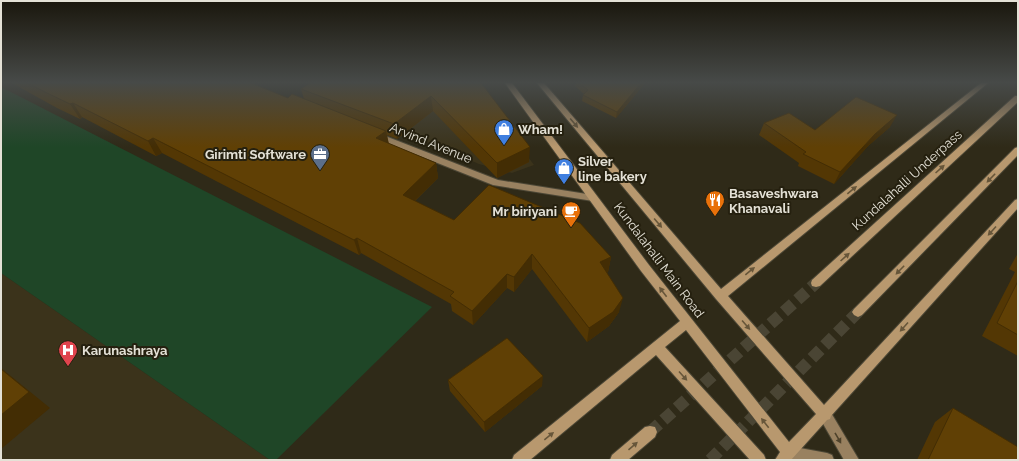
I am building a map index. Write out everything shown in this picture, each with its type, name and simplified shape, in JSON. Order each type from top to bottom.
[{"type":"main road","name":"Kundalahalli Main Road","points":[[524,105],[786,457]]},
{"type":"main road","name":"Kundalahalli Main Road","points":[[559,105],[720,296],[825,415]]},
{"type":"main road","points":[[720,296],[957,105]]},
{"type":"main road","name":"Kundalahalli Underpass","points":[[816,284],[1011,105]]},
{"type":"main road","points":[[858,312],[1018,150]]},
{"type":"main road","points":[[786,457],[1018,202]]},
{"type":"main road","points":[[519,460],[686,322]]},
{"type":"main road","points":[[657,347],[759,460]]},
{"type":"main road","points":[[617,460],[650,432]]},
{"type":"street","name":"Arvind Avenue","points":[[365,131],[496,183],[593,198]]},
{"type":"street","points":[[825,415],[852,460]]},
{"type":"street","points":[[786,457],[827,460]]},
{"type":"shaded area","points":[[408,105],[490,105],[534,165],[512,173],[479,164],[369,117]]},
{"type":"shaded area","name":"Karunashraya","points":[[1,273],[270,460],[1,460]]},
{"type":"green space","points":[[1,105],[35,105],[432,307],[276,460],[270,460],[1,273]]},
{"type":"building","points":[[76,105],[319,105],[386,131],[376,138],[436,163],[403,195],[454,220],[489,185],[580,223],[611,257],[600,262],[623,298],[613,312],[589,328],[532,254],[514,277],[507,274],[472,311],[450,296],[454,292],[357,238],[354,240],[153,138],[148,141]]},
{"type":"building","points":[[342,105],[420,105],[394,124]]},
{"type":"building","points":[[439,105],[497,105],[530,147],[497,163]]},
{"type":"building","points":[[602,105],[623,105],[617,112]]},
{"type":"building","points":[[847,105],[873,105],[897,115],[875,134],[840,172],[803,154],[806,152],[764,123],[789,113],[815,130]]},
{"type":"building","points":[[1018,281],[1018,335],[997,323]]},
{"type":"building","points":[[507,338],[543,376],[484,422],[448,380]]},
{"type":"building","points":[[1,369],[29,392],[1,415]]},
{"type":"building","points":[[953,408],[1018,447],[1018,460],[928,460]]},
{"type":"tunnel","points":[[650,432],[816,283]]},
{"type":"tunnel","points":[[710,460],[858,312]]},
{"type":"place","name":"Wham!","points":[[504,146]]},
{"type":"place","name":"Girimti Software","points":[[320,171]]},
{"type":"place","name":"Silver line bakery","points":[[564,185]]},
{"type":"place","name":"Basaveshwara Khanavali","points":[[715,217]]},
{"type":"place","name":"Mr biriyani","points":[[571,228]]},
{"type":"place","name":"Karunashraya","points":[[68,367]]}]
